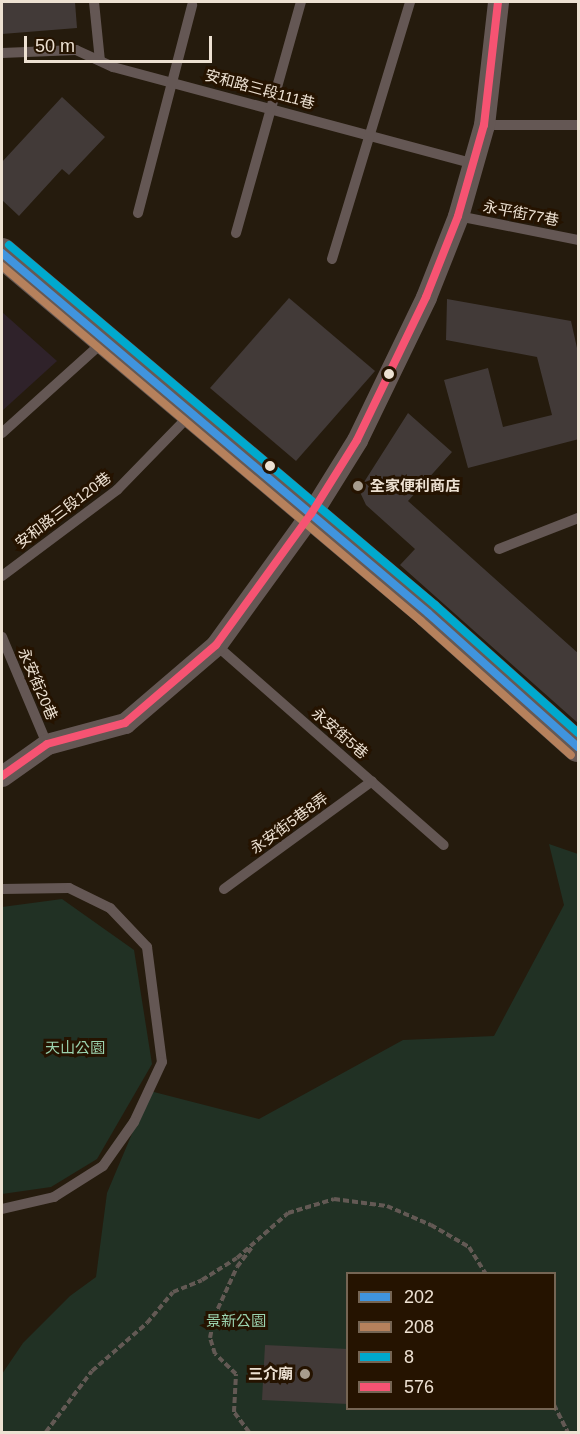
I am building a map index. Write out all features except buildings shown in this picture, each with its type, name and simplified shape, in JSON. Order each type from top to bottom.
[{"type":"main road","points":[[2,253],[311,514],[579,747]]},
{"type":"street","points":[[2,776],[47,744],[125,723],[216,645],[311,514],[357,440],[426,297],[458,216],[475,164],[484,125],[498,2]]},
{"type":"lane","points":[[94,2],[100,61]]},
{"type":"lane","points":[[236,233],[270,107],[302,2]]},
{"type":"lane","points":[[332,259],[373,134],[410,2]]},
{"type":"lane","points":[[138,213],[192,5]]},
{"type":"lane","name":"安和路三段111巷","points":[[2,53],[76,50],[100,61],[172,82],[373,134],[475,164]]},
{"type":"lane","points":[[484,125],[579,125]]},
{"type":"lane","name":"永平街77巷","points":[[458,216],[579,240]]},
{"type":"lane","points":[[2,433],[104,340]]},
{"type":"lane","name":"安和路三段120巷","points":[[2,576],[117,490],[191,414]]},
{"type":"lane","points":[[498,549],[579,518]]},
{"type":"lane","name":"永安街20巷","points":[[2,637],[47,744]]},
{"type":"lane","name":"永安街5巷","points":[[216,645],[444,845]]},
{"type":"lane","name":"永安街5巷8弄","points":[[224,889],[372,781]]},
{"type":"lane","points":[[2,889],[69,888],[110,908],[147,947],[162,1062],[134,1122],[103,1166],[54,1197],[2,1209]]},
{"type":"path","points":[[46,1432],[92,1371],[147,1323],[173,1292],[202,1280],[288,1213],[334,1199],[387,1206],[431,1225],[469,1247],[485,1272]]},
{"type":"path","points":[[249,1432],[234,1412],[236,1374],[215,1354],[210,1338],[214,1317],[237,1267],[256,1240]]},
{"type":"path","points":[[556,1407],[568,1432]]},
{"type":"shaded area","points":[[2,312],[57,361],[2,411]]},
{"type":"green space","name":"景新公園","points":[[549,844],[578,854],[578,1432],[2,1432],[2,1374],[23,1343],[70,1296],[96,1277],[107,1193],[150,1091],[259,1119],[403,1040],[494,1036],[564,905]]},
{"type":"green space","name":"天山公園","points":[[62,899],[134,950],[152,1064],[97,1159],[51,1187],[2,1194],[2,907]]},
{"type":"transit line","name":"576","points":[[2,776],[47,744],[125,723],[216,645],[311,514],[357,440],[426,297],[458,216],[484,125],[498,2]]},
{"type":"transit line","name":"8","points":[[9,245],[435,605],[578,733]]},
{"type":"transit line","name":"202","points":[[2,253],[428,613],[578,747]]},
{"type":"transit line","name":"208","points":[[2,266],[421,621],[571,755]]},
{"type":"place","name":"全家便利商店","points":[[358,486]]},
{"type":"place","name":"三介廟","points":[[305,1374]]}]
